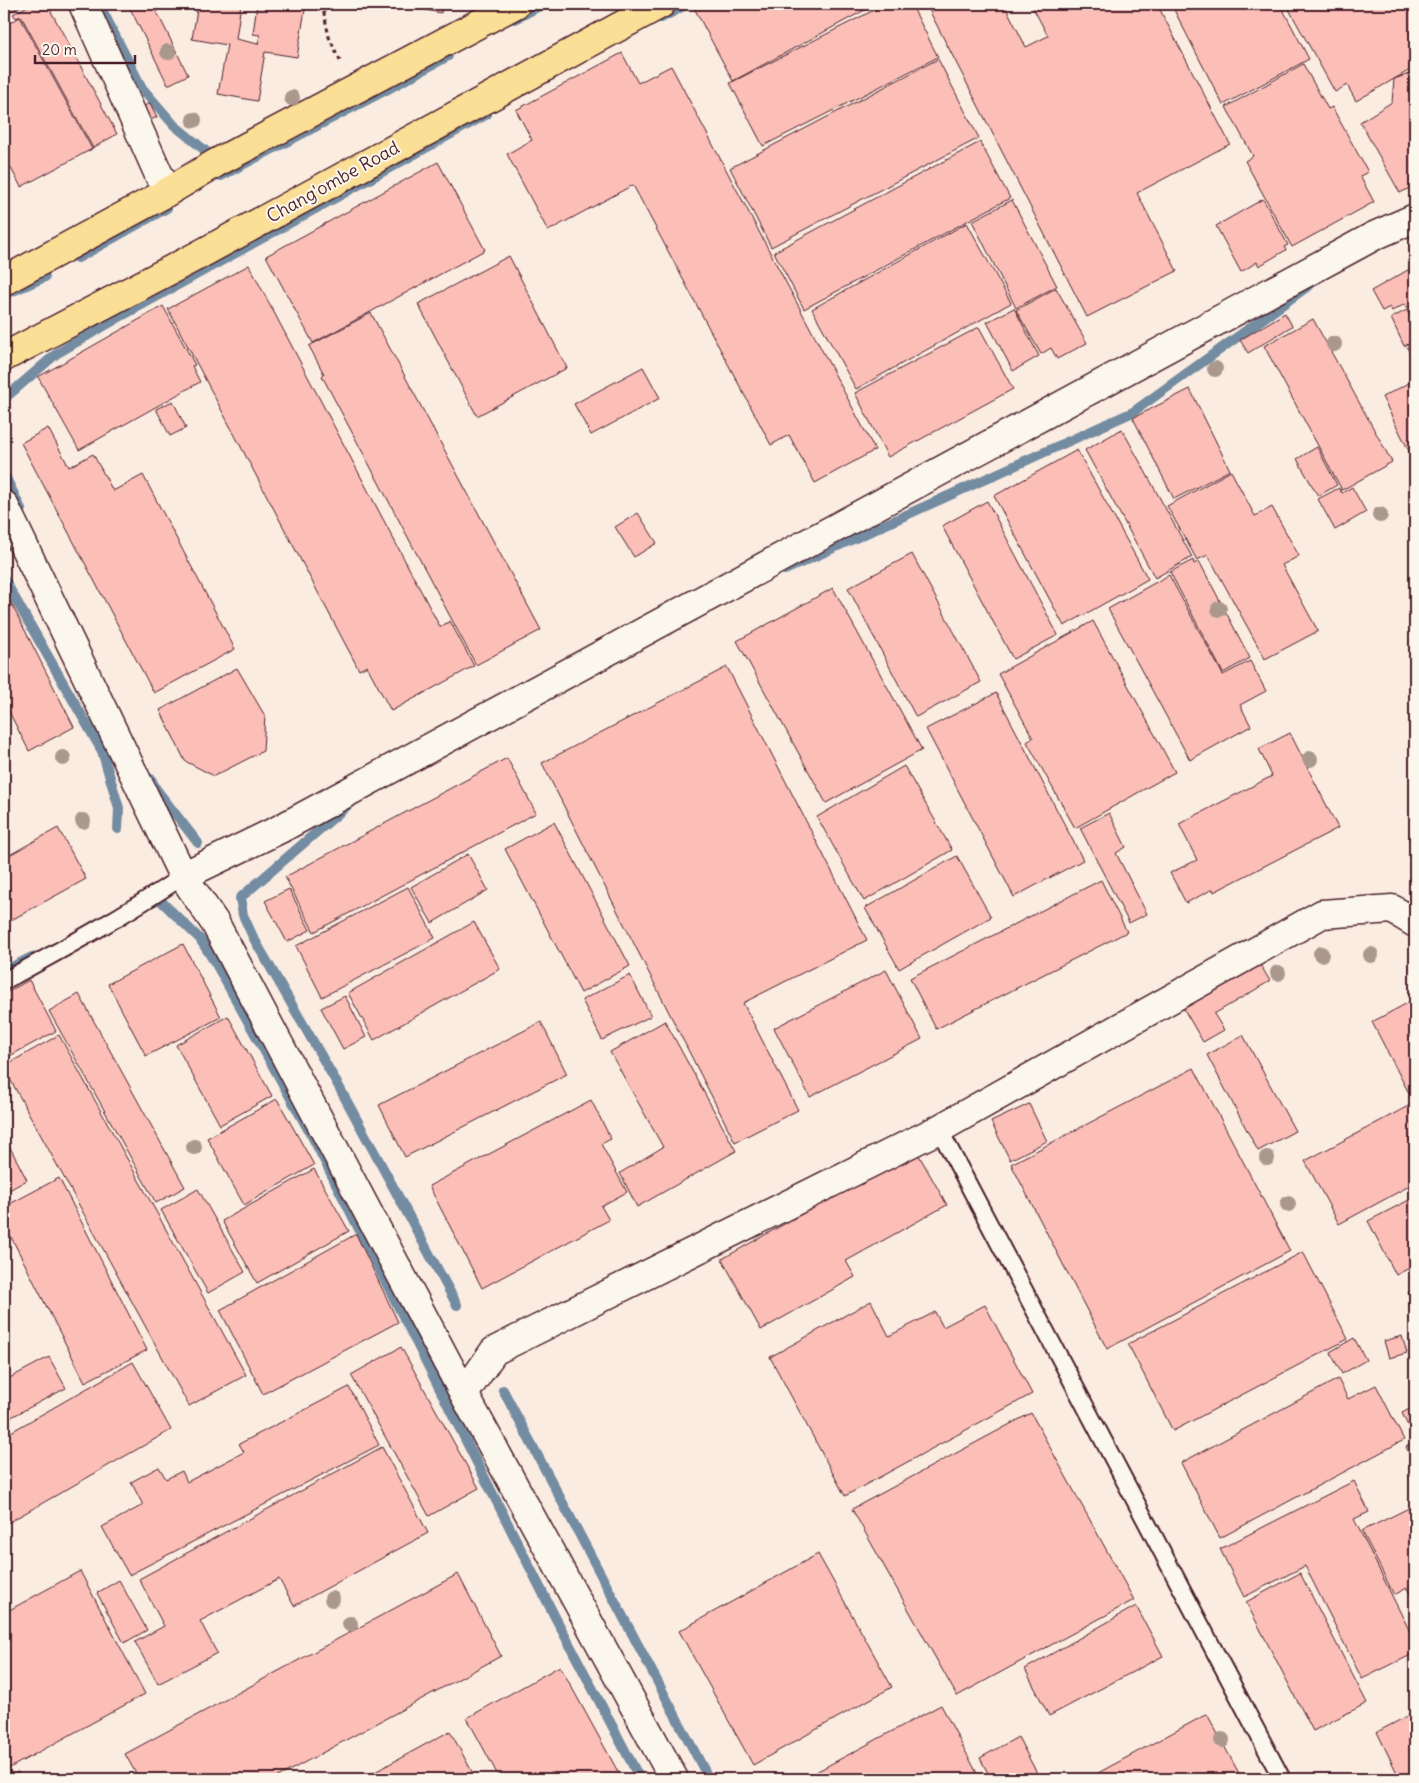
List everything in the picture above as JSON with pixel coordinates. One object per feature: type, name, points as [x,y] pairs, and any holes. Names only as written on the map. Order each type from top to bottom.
[{"type":"main road","points":[[4,280],[216,163],[516,4]]},
{"type":"main road","name":"Chang'ombe Road","points":[[4,357],[197,256],[661,4]]},
{"type":"street","points":[[82,4],[159,174],[169,190]]},
{"type":"street","points":[[183,876],[280,829],[1374,236],[1415,218]]},
{"type":"street","points":[[4,505],[183,876],[214,923],[464,1394],[674,1779]]},
{"type":"street","points":[[464,1394],[494,1351],[939,1129],[1322,914],[1392,909],[1415,923]]},
{"type":"lane","points":[[4,981],[100,929],[183,876]]},
{"type":"lane","points":[[939,1129],[1282,1779]]},
{"type":"path","points":[[322,4],[330,37]]},
{"type":"building","points":[[4,4],[25,4],[4,15]]},
{"type":"building","points":[[31,4],[47,4],[117,134],[93,148],[21,16],[16,18],[13,14]]},
{"type":"building","points":[[128,4],[153,4],[188,75],[168,85]]},
{"type":"building","points":[[198,4],[241,4],[236,39],[258,44],[260,35],[253,34],[257,4],[306,4],[297,57],[265,52],[257,101],[218,94],[227,45],[192,39]]},
{"type":"building","points":[[405,4],[442,4],[441,13],[404,6]]},
{"type":"building","points":[[698,4],[876,4],[733,81],[693,6]]},
{"type":"building","points":[[886,4],[911,4],[938,57],[763,146],[730,83]]},
{"type":"building","points":[[926,4],[1004,4],[1026,47],[1048,36],[1031,4],[1157,4],[1230,144],[1137,193],[1177,271],[1087,317]]},
{"type":"building","points":[[1171,4],[1280,4],[1309,59],[1223,105]]},
{"type":"building","points":[[1286,4],[1415,4],[1415,67],[1356,101],[1347,85],[1335,92]]},
{"type":"building","points":[[20,17],[92,149],[21,187],[4,155],[4,26]]},
{"type":"building","points":[[622,53],[638,83],[671,66],[875,450],[815,483],[789,435],[771,445],[633,185],[548,231],[507,154],[532,140],[516,110]]},
{"type":"building","points":[[938,59],[979,138],[771,247],[730,168]]},
{"type":"building","points":[[1303,64],[1328,109],[1332,107],[1368,172],[1360,176],[1374,202],[1292,247],[1245,161],[1253,156],[1226,107]]},
{"type":"building","points":[[1415,72],[1415,185],[1400,193],[1360,122],[1392,102],[1394,79]]},
{"type":"building","points":[[150,103],[157,117],[146,122],[139,109]]},
{"type":"building","points":[[980,142],[1010,198],[804,309],[774,252]]},
{"type":"building","points":[[438,162],[485,250],[313,343],[266,256]]},
{"type":"building","points":[[1263,199],[1288,245],[1284,247],[1286,250],[1259,266],[1257,262],[1241,272],[1216,226]]},
{"type":"building","points":[[1012,200],[1057,286],[1016,308],[972,221]]},
{"type":"building","points":[[967,223],[1011,303],[856,389],[812,309]]},
{"type":"building","points":[[509,256],[567,368],[477,416],[418,304]]},
{"type":"building","points":[[249,265],[440,627],[450,621],[474,666],[391,711],[367,666],[359,670],[168,309]]},
{"type":"building","points":[[1415,266],[1415,312],[1411,314],[1405,304],[1392,311],[1390,307],[1382,311],[1371,291]]},
{"type":"building","points":[[1056,288],[1087,343],[1057,359],[1051,348],[1041,354],[1016,310]]},
{"type":"building","points":[[163,306],[195,365],[192,366],[200,382],[79,450],[38,377]]},
{"type":"building","points":[[1014,308],[1039,356],[1013,371],[987,322]]},
{"type":"building","points":[[1407,310],[1415,328],[1415,341],[1404,346],[1391,318]]},
{"type":"building","points":[[371,313],[541,630],[476,665],[322,376],[324,374],[309,346]]},
{"type":"building","points":[[1285,313],[1292,326],[1248,353],[1240,340]]},
{"type":"building","points":[[1313,319],[1392,462],[1342,490],[1264,346]]},
{"type":"building","points":[[979,327],[1013,389],[888,457],[855,393]]},
{"type":"building","points":[[1415,343],[1415,366],[1407,347]]},
{"type":"building","points":[[643,367],[660,398],[591,435],[574,404]]},
{"type":"building","points":[[1415,380],[1415,463],[1382,397]]},
{"type":"building","points":[[1190,389],[1230,470],[1174,499],[1133,418]]},
{"type":"building","points":[[173,401],[186,428],[170,436],[156,409]]},
{"type":"building","points":[[48,428],[69,467],[93,454],[113,491],[143,475],[235,649],[154,693],[21,443]]},
{"type":"building","points":[[1122,429],[1192,557],[1155,578],[1085,450]]},
{"type":"building","points":[[1317,447],[1337,485],[1318,496],[1297,459]]},
{"type":"building","points":[[1077,450],[1148,579],[1064,626],[994,496]]},
{"type":"building","points":[[1231,471],[1255,516],[1272,507],[1299,556],[1282,565],[1318,631],[1265,659],[1208,555],[1197,560],[1167,506]]},
{"type":"building","points":[[1352,487],[1366,512],[1335,530],[1318,499],[1339,488],[1342,493]]},
{"type":"building","points":[[987,501],[1058,635],[1013,659],[942,526]]},
{"type":"building","points":[[638,513],[657,543],[634,557],[615,527]]},
{"type":"building","points":[[912,554],[981,682],[916,717],[848,588]]},
{"type":"building","points":[[1193,560],[1194,564],[1199,561],[1250,658],[1223,673],[1170,572]]},
{"type":"building","points":[[1169,575],[1223,675],[1250,661],[1266,691],[1240,705],[1251,726],[1190,760],[1108,609]]},
{"type":"building","points":[[833,588],[922,750],[826,803],[737,641]]},
{"type":"building","points":[[10,601],[74,727],[29,751],[4,702],[4,605]]},
{"type":"building","points":[[1093,621],[1175,772],[1075,828],[1027,742],[1033,738],[998,674]]},
{"type":"building","points":[[727,667],[867,940],[743,1003],[798,1110],[735,1142],[542,763]]},
{"type":"building","points":[[237,668],[265,716],[263,751],[214,776],[185,761],[160,710]]},
{"type":"building","points":[[996,693],[1083,860],[1014,897],[926,729]]},
{"type":"building","points":[[1290,733],[1338,828],[1214,892],[1213,889],[1186,903],[1170,873],[1197,860],[1179,824],[1272,776],[1259,749]]},
{"type":"building","points":[[507,758],[536,813],[314,932],[285,877]]},
{"type":"building","points":[[904,766],[952,850],[864,901],[817,817]]},
{"type":"building","points":[[1109,813],[1126,847],[1116,853],[1147,914],[1129,923],[1080,828]]},
{"type":"building","points":[[554,822],[630,966],[581,993],[505,849]]},
{"type":"building","points":[[58,828],[86,879],[4,924],[4,858]]},
{"type":"building","points":[[468,854],[488,890],[432,923],[411,887]]},
{"type":"building","points":[[957,856],[991,917],[899,969],[865,908]]},
{"type":"building","points":[[1101,880],[1127,932],[936,1029],[910,978]]},
{"type":"building","points":[[408,887],[435,938],[322,997],[296,946]]},
{"type":"building","points":[[289,889],[310,930],[287,942],[265,901]]},
{"type":"building","points":[[474,922],[500,969],[374,1040],[348,993]]},
{"type":"building","points":[[183,944],[221,1017],[146,1056],[108,984]]},
{"type":"building","points":[[1254,954],[1270,981],[1214,1014],[1224,1030],[1203,1042],[1178,999]]},
{"type":"building","points":[[886,970],[922,1039],[810,1097],[774,1028]]},
{"type":"building","points":[[630,975],[651,1016],[602,1040],[582,1000]]},
{"type":"building","points":[[29,980],[56,1031],[4,1059],[4,994]]},
{"type":"building","points":[[79,994],[185,1187],[156,1203],[49,1011]]},
{"type":"building","points":[[345,996],[366,1037],[343,1049],[321,1008]]},
{"type":"building","points":[[1415,999],[1415,1183],[1339,1224],[1305,1161],[1414,1103],[1372,1022]]},
{"type":"building","points":[[228,1016],[272,1096],[220,1125],[176,1045]]},
{"type":"building","points":[[665,1021],[736,1151],[637,1207],[620,1173],[663,1147],[610,1052]]},
{"type":"building","points":[[541,1022],[567,1074],[405,1157],[379,1105]]},
{"type":"building","points":[[59,1035],[246,1375],[189,1406],[4,1068],[4,1066]]},
{"type":"building","points":[[1243,1035],[1295,1131],[1258,1151],[1207,1055]]},
{"type":"building","points":[[1194,1068],[1290,1251],[1107,1349],[1011,1164]]},
{"type":"building","points":[[277,1099],[314,1165],[244,1205],[207,1138]]},
{"type":"building","points":[[591,1100],[611,1139],[601,1144],[627,1192],[601,1206],[609,1220],[482,1288],[429,1186]]},
{"type":"building","points":[[1029,1104],[1047,1141],[1010,1160],[991,1122]]},
{"type":"building","points":[[4,1136],[27,1180],[4,1193]]},
{"type":"building","points":[[916,1150],[947,1205],[846,1261],[855,1277],[761,1330],[722,1259]]},
{"type":"building","points":[[314,1169],[349,1231],[257,1283],[222,1221]]},
{"type":"building","points":[[59,1178],[147,1350],[85,1382],[4,1223],[4,1207]]},
{"type":"building","points":[[198,1189],[245,1272],[208,1293],[161,1210]]},
{"type":"building","points":[[1415,1197],[1415,1265],[1396,1275],[1368,1221]]},
{"type":"building","points":[[356,1234],[398,1322],[263,1394],[220,1310]]},
{"type":"building","points":[[1303,1252],[1348,1339],[1173,1431],[1128,1344]]},
{"type":"building","points":[[1415,1289],[1415,1306],[1408,1292]]},
{"type":"building","points":[[871,1301],[889,1336],[935,1312],[943,1327],[985,1305],[1032,1394],[845,1496],[770,1357]]},
{"type":"building","points":[[1402,1336],[1407,1353],[1389,1358],[1384,1341]]},
{"type":"building","points":[[1354,1338],[1366,1360],[1342,1374],[1330,1352]]},
{"type":"building","points":[[401,1347],[479,1488],[429,1516],[351,1375]]},
{"type":"building","points":[[49,1357],[66,1388],[4,1421],[4,1381]]},
{"type":"building","points":[[133,1362],[171,1430],[4,1525],[4,1436]]},
{"type":"building","points":[[1338,1379],[1348,1399],[1376,1385],[1404,1440],[1220,1538],[1181,1463]]},
{"type":"building","points":[[349,1387],[379,1445],[129,1575],[102,1527],[143,1505],[131,1482],[159,1467],[166,1479],[182,1471],[187,1482],[244,1452],[239,1444]]},
{"type":"building","points":[[1415,1406],[1415,1435],[1413,1437],[1402,1413]]},
{"type":"building","points":[[1031,1413],[1134,1600],[957,1696],[852,1509]]},
{"type":"building","points":[[1415,1442],[1415,1465],[1406,1447]]},
{"type":"building","points":[[382,1447],[428,1533],[294,1606],[279,1579],[200,1621],[217,1653],[158,1684],[135,1642],[164,1626],[139,1579]]},
{"type":"building","points":[[1354,1481],[1369,1512],[1354,1519],[1415,1642],[1415,1653],[1362,1679],[1305,1566],[1244,1597],[1220,1549]]},
{"type":"building","points":[[1415,1505],[1415,1604],[1407,1588],[1394,1595],[1362,1531]]},
{"type":"building","points":[[818,1554],[892,1687],[753,1765],[679,1631]]},
{"type":"building","points":[[80,1571],[145,1694],[4,1771],[4,1613]]},
{"type":"building","points":[[1300,1573],[1367,1703],[1313,1731],[1246,1602]]},
{"type":"building","points":[[458,1574],[501,1656],[274,1779],[139,1779],[125,1754]]},
{"type":"building","points":[[119,1580],[147,1630],[124,1643],[97,1593]]},
{"type":"building","points":[[1136,1606],[1163,1656],[1049,1716],[1025,1669]]},
{"type":"building","points":[[560,1666],[622,1779],[500,1779],[467,1718]]},
{"type":"building","points":[[941,1705],[980,1779],[803,1779]]},
{"type":"building","points":[[1415,1712],[1415,1779],[1400,1779],[1377,1732]]},
{"type":"building","points":[[1207,1714],[1242,1779],[1087,1779]]},
{"type":"building","points":[[450,1731],[476,1779],[362,1779]]},
{"type":"building","points":[[1018,1737],[1040,1779],[991,1779],[980,1758]]},
{"type":"building","points":[[18,1772],[22,1779],[5,1779]]},
{"type":"waterway","points":[[99,4],[142,88],[174,125],[207,152]]},
{"type":"waterway","points":[[515,19],[543,4]]},
{"type":"waterway","points":[[661,18],[687,4]]},
{"type":"waterway","points":[[221,176],[448,56]]},
{"type":"waterway","points":[[4,399],[56,354],[487,114]]},
{"type":"waterway","points":[[78,258],[167,208]]},
{"type":"waterway","points":[[4,295],[45,277]]},
{"type":"waterway","points":[[785,570],[1133,412],[1311,284]]},
{"type":"waterway","points":[[4,474],[21,509]]},
{"type":"waterway","points":[[4,579],[102,751],[119,808],[118,829]]},
{"type":"waterway","points":[[151,779],[156,789],[198,843]]},
{"type":"waterway","points":[[348,805],[240,898],[243,915],[253,937],[338,1085],[457,1305]]},
{"type":"waterway","points":[[149,903],[159,899],[200,939],[216,964],[313,1138],[554,1615],[640,1779]]},
{"type":"waterway","points":[[4,971],[32,957]]},
{"type":"waterway","points":[[503,1390],[709,1779]]}]
